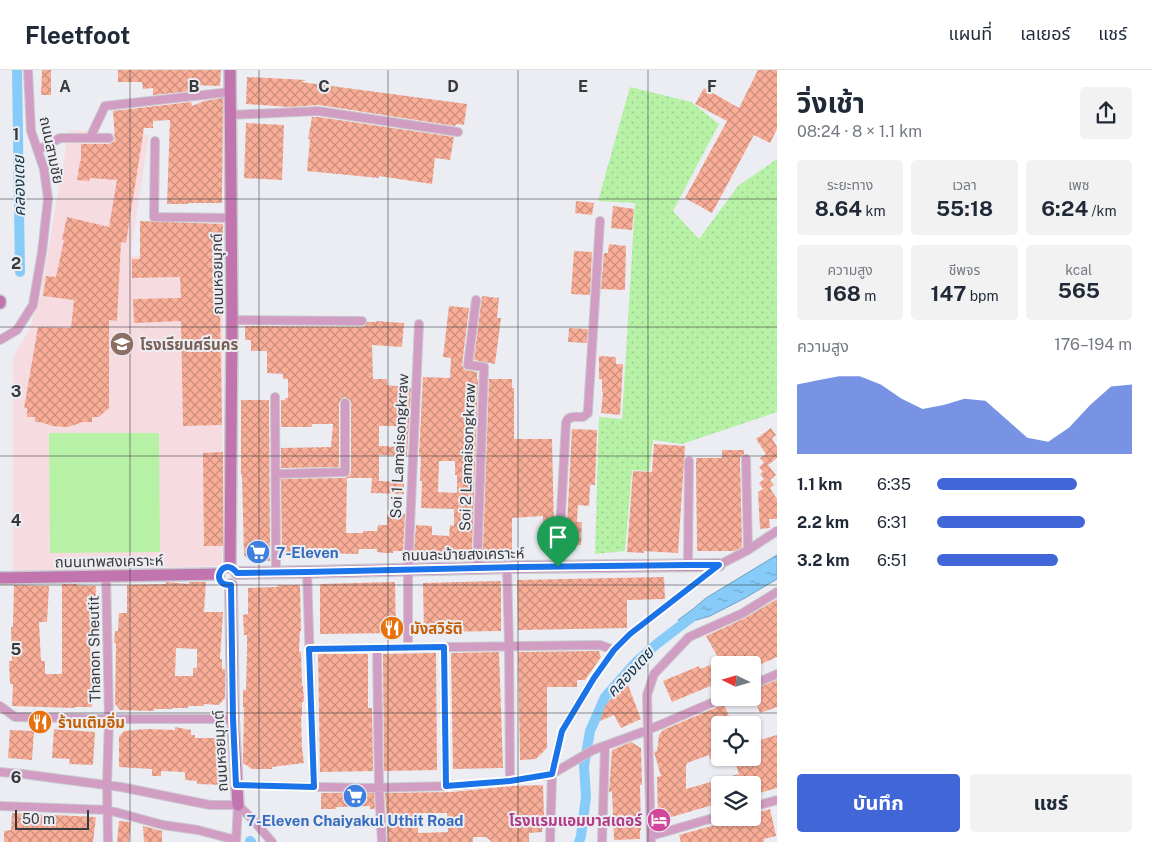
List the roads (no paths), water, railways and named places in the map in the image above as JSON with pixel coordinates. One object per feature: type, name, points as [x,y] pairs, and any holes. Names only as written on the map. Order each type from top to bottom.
[{"type":"street","name":"ถนนสามชัย","points":[[0,340],[17,330],[33,306],[48,199],[44,169],[31,131],[28,70]]},
{"type":"street","name":"ถนนหอยมุกต์","points":[[230,70],[234,570]]},
{"type":"street","points":[[90,138],[105,106],[230,92]]},
{"type":"street","points":[[230,115],[318,111],[458,132]]},
{"type":"street","points":[[38,150],[60,138],[109,138]]},
{"type":"street","points":[[155,141],[154,217],[231,218]]},
{"type":"street","points":[[558,567],[566,423],[568,418],[583,417],[588,412],[600,221]]},
{"type":"street","name":"Soi 2 Lamaisongkraw","points":[[476,300],[468,365],[484,367],[477,568]]},
{"type":"street","points":[[232,320],[362,321]]},
{"type":"street","name":"Soi 1 Lamaisongkraw","points":[[408,648],[408,570],[419,324]]},
{"type":"street","points":[[275,397],[276,572]]},
{"type":"street","points":[[276,474],[345,472],[345,403]]},
{"type":"street","points":[[746,459],[748,550]]},
{"type":"street","points":[[688,565],[689,460]]},
{"type":"street","name":"ถนนละม้ายสงเคราะห์","points":[[552,774],[562,731],[594,678],[614,650],[630,634],[719,565],[748,550],[777,531]]},
{"type":"street","name":"ถนนละม้ายสงเคราะห์","points":[[234,570],[307,572],[719,565]]},
{"type":"street","points":[[0,566],[6,572],[16,577]]},
{"type":"street","points":[[224,568],[234,570],[238,579],[234,584],[228,586],[220,581],[219,574],[224,568]]},
{"type":"street","points":[[507,568],[510,781]]},
{"type":"street","points":[[307,572],[314,787]]},
{"type":"street","name":"ถนนเทพสงเคราะห์","points":[[0,578],[219,574]]},
{"type":"street","name":"Thanon Sheutit","points":[[106,576],[109,719],[108,842]]},
{"type":"street","name":"ถนนหอยมุกต์","points":[[231,585],[233,719],[237,810],[253,820],[272,842]]},
{"type":"street","points":[[711,819],[651,839],[647,695],[654,674],[690,637],[743,613],[777,592]]},
{"type":"street","points":[[309,649],[600,645],[614,650]]},
{"type":"street","points":[[444,647],[446,786]]},
{"type":"street","points":[[378,648],[379,788],[382,842]]},
{"type":"street","points":[[761,681],[777,674]]},
{"type":"street","points":[[236,785],[379,788],[446,786],[510,781],[552,774],[593,750],[648,730],[711,703]]},
{"type":"street","points":[[0,706],[15,717],[233,719]]},
{"type":"street","points":[[602,842],[605,746]]},
{"type":"street","points":[[0,772],[166,795],[237,810],[236,839],[198,830],[163,825],[108,810],[0,806]]},
{"type":"street","points":[[550,842],[552,774]]},
{"type":"street","points":[[761,804],[777,800]]},
{"type":"water","points":[[777,555],[777,579],[745,598],[710,616],[693,621],[684,627],[678,620],[706,598]]},
{"type":"waterway","name":"คลองเตย","points":[[17,70],[20,272]]},
{"type":"waterway","name":"คลองเตย","points":[[579,842],[586,797],[584,766],[590,731],[605,697],[636,662],[692,617]]},
{"type":"place","name":"โรงเรียนศรีนคร","points":[[122,344]]},
{"type":"place","name":"7-Eleven","points":[[258,552]]},
{"type":"place","name":"มังสวิรัติ","points":[[392,628]]},
{"type":"place","name":"ร้านเติมอิ่ม","points":[[40,722]]},
{"type":"place","name":"7-Eleven Chaiyakul Uthit Road","points":[[355,796]]},
{"type":"place","name":"โรงแรมแอมบาสเดอร์","points":[[659,820]]}]
